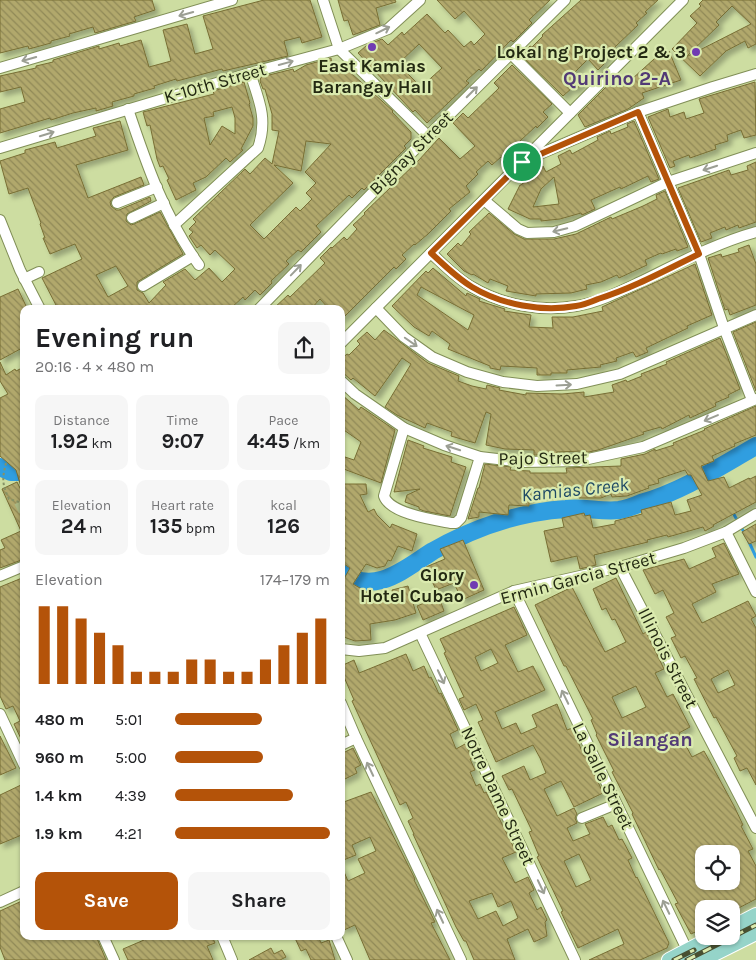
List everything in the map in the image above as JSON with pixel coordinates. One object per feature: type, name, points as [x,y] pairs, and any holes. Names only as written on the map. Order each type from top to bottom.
[{"type":"main road","points":[[740,923],[756,915]]},
{"type":"main road","points":[[702,960],[756,933]]},
{"type":"main road","points":[[669,960],[690,955],[703,945]]},
{"type":"street","points":[[0,68],[232,0]]},
{"type":"street","points":[[323,0],[339,49],[428,136]]},
{"type":"street","name":"K-10th Street","points":[[0,148],[250,72],[339,49],[388,29],[420,0]]},
{"type":"street","name":"Bignay Street","points":[[265,305],[428,136],[565,0]]},
{"type":"street","points":[[345,339],[683,0]]},
{"type":"street","points":[[511,54],[570,113]]},
{"type":"street","points":[[174,225],[258,148],[263,134],[264,121],[262,108],[250,72]]},
{"type":"street","points":[[522,162],[638,112],[756,74]]},
{"type":"street","points":[[128,109],[148,168],[174,225],[199,265]]},
{"type":"street","points":[[638,112],[699,254],[724,328],[754,399]]},
{"type":"street","points":[[484,200],[518,229],[527,232],[547,233],[575,226],[668,182],[756,153]]},
{"type":"street","points":[[117,203],[157,187]]},
{"type":"street","points":[[132,218],[164,203]]},
{"type":"street","points":[[0,221],[2,233],[38,305]]},
{"type":"street","points":[[431,253],[472,288],[522,306],[547,308],[577,306],[617,293],[699,254],[756,232]]},
{"type":"street","points":[[143,286],[192,256]]},
{"type":"street","points":[[24,279],[39,272]]},
{"type":"street","points":[[376,308],[404,336],[432,356],[476,375],[503,382],[537,386],[577,384],[620,374],[756,315]]},
{"type":"street","name":"Pajo Street","points":[[345,384],[404,428],[444,445],[480,457],[524,462],[579,461],[643,447],[754,399]]},
{"type":"street","points":[[404,428],[384,496],[385,501],[389,504],[414,516],[456,523],[461,518],[480,457]]},
{"type":"street","name":"Ermin Garcia Street","points":[[345,649],[384,648],[514,592],[620,567],[684,548],[726,532],[756,514]]},
{"type":"street","points":[[726,532],[756,592]]},
{"type":"street","name":"Illinois Street","points":[[620,567],[756,828]]},
{"type":"street","points":[[0,576],[20,568]]},
{"type":"street","name":"La Salle Street","points":[[514,592],[690,955]]},
{"type":"street","name":"Notre Dame Street","points":[[420,633],[575,960]]},
{"type":"street","points":[[345,712],[461,960]]},
{"type":"street","points":[[0,714],[20,756]]},
{"type":"street","points":[[345,743],[356,738]]},
{"type":"street","points":[[582,818],[616,804]]},
{"type":"street","points":[[0,902],[20,893]]},
{"type":"street","points":[[105,940],[114,960]]},
{"type":"street","points":[[224,940],[232,960]]},
{"type":"street","points":[[338,940],[347,960]]},
{"type":"path","points":[[6,464],[2,476],[3,487],[9,499],[19,502]]},
{"type":"building","points":[[0,0],[152,0],[155,10],[134,17],[136,21],[95,33],[93,27],[69,34],[70,36],[51,41],[51,43],[29,49],[28,46],[0,53]]},
{"type":"building","points":[[264,0],[310,0],[322,37],[302,43],[300,37],[284,41],[288,56],[223,71],[222,69],[177,81],[176,79],[134,94],[134,96],[112,102],[113,106],[96,111],[96,108],[73,113],[51,120],[50,118],[0,133],[0,109],[25,102],[21,87],[0,92],[0,76],[36,68],[36,66],[53,62],[53,60],[99,46],[99,49],[119,43],[120,46],[141,40],[149,67],[171,61],[163,30],[187,24],[195,54],[213,49],[203,16]]},
{"type":"building","points":[[338,0],[395,0],[396,2],[376,8],[380,25],[353,35],[348,20],[344,21]]},
{"type":"building","points":[[437,0],[550,0],[529,20],[532,23],[513,42],[511,40],[481,71],[479,69],[466,81],[469,83],[427,123],[415,110],[413,112],[358,53],[367,45],[382,39],[388,45],[402,32],[404,35],[427,14],[445,33],[448,30],[464,47],[471,41],[474,45],[485,34],[464,11],[455,19]],"holes":[[[419,44],[442,68],[421,87],[398,64]]]},
{"type":"building","points":[[581,0],[658,0],[636,23],[638,25],[614,48],[616,49],[603,61],[605,63],[598,70],[588,59],[575,72],[584,82],[575,90],[572,88],[563,96],[521,55],[530,46],[532,47],[542,35]]},
{"type":"building","points":[[703,0],[756,0],[756,44],[748,48],[745,41],[726,51],[700,76],[672,49],[697,23],[690,16],[701,6],[699,4]],"holes":[[[732,6],[751,24],[686,57],[719,25],[716,22]]]},
{"type":"building","points":[[664,50],[667,53],[669,51],[681,80],[642,93],[644,98],[628,109],[585,127],[578,115],[610,83],[613,86],[630,75],[632,79]]},
{"type":"building","points":[[331,58],[333,72],[341,64],[393,111],[411,132],[411,139],[404,146],[406,148],[364,190],[362,188],[352,198],[349,195],[316,226],[321,232],[301,252],[298,250],[286,261],[289,264],[271,281],[272,283],[260,295],[255,290],[245,300],[243,297],[234,305],[56,305],[42,278],[82,259],[75,244],[50,254],[43,238],[45,238],[41,223],[28,188],[9,194],[0,161],[25,153],[25,150],[55,142],[57,148],[96,136],[93,128],[120,121],[128,150],[76,165],[88,198],[141,177],[144,185],[114,197],[110,202],[111,206],[119,210],[150,197],[151,201],[127,214],[126,221],[131,225],[160,212],[183,254],[137,282],[137,290],[143,293],[149,303],[166,285],[163,282],[185,269],[195,280],[209,268],[222,282],[235,269],[215,250],[210,255],[201,245],[197,248],[189,236],[193,232],[189,229],[196,222],[193,219],[245,169],[250,174],[265,158],[272,164],[279,131],[272,130],[272,114],[265,89],[263,89],[260,81],[261,77],[293,69],[294,72],[306,65]],"holes":[[[306,141],[331,144],[305,172],[316,183],[306,193],[312,199],[300,211],[296,207],[264,239],[250,225],[293,183],[274,165],[301,171]],[[116,266],[128,286],[108,297],[96,275]]]},
{"type":"building","points":[[512,65],[552,104],[543,112],[548,117],[502,158],[492,165],[488,161],[476,172],[478,174],[466,186],[470,192],[449,209],[451,211],[428,234],[402,255],[406,259],[396,269],[394,267],[345,316],[345,305],[325,305],[320,299],[315,305],[277,305],[288,295],[290,297],[325,263],[320,258],[344,237],[347,240],[357,229],[353,225],[439,138],[460,159],[475,146],[453,123],[463,113],[468,118],[499,88],[494,83]]},
{"type":"building","points":[[244,82],[250,103],[253,126],[241,149],[243,150],[230,162],[226,158],[206,177],[193,183],[196,190],[176,200],[163,166],[160,167],[157,159],[150,125],[147,126],[143,112],[214,94],[213,91]],"holes":[[[232,107],[235,118],[235,134],[222,126],[210,145],[204,118],[214,116],[213,112]]]},
{"type":"building","points":[[755,82],[756,135],[744,138],[741,130],[727,135],[728,141],[715,145],[716,149],[690,158],[689,155],[673,161],[675,166],[670,168],[648,117],[668,109],[670,117],[684,112],[686,119],[704,113],[699,99]]},
{"type":"building","points":[[634,121],[659,179],[651,182],[648,176],[621,189],[620,187],[591,200],[595,209],[582,215],[581,213],[560,219],[541,221],[541,219],[530,219],[508,209],[520,185],[543,166],[546,172],[561,164],[558,156],[570,150],[572,154],[598,140],[597,137],[610,131],[611,134],[628,127],[627,124]],"holes":[[[554,177],[559,204],[533,207],[541,189]]]},
{"type":"building","points":[[756,162],[756,222],[739,228],[738,225],[726,230],[725,227],[710,233],[712,238],[701,242],[678,188],[729,170],[731,175],[748,170],[747,166]]},
{"type":"building","points":[[665,191],[688,247],[677,251],[676,249],[661,253],[645,260],[647,265],[619,278],[617,275],[601,282],[586,285],[587,289],[571,293],[536,294],[536,296],[506,291],[508,286],[490,279],[488,283],[464,271],[447,254],[458,243],[461,246],[471,234],[469,232],[489,213],[514,234],[524,239],[554,239],[576,234],[611,217],[612,219],[643,206],[657,199],[656,195]]},
{"type":"building","points":[[749,245],[756,264],[756,305],[730,315],[728,309],[725,310],[708,258],[721,254],[722,257],[739,252],[738,249]]},
{"type":"building","points":[[695,264],[712,315],[646,348],[648,352],[636,357],[633,352],[616,358],[617,361],[600,365],[601,367],[567,370],[567,373],[551,373],[551,375],[537,375],[537,368],[501,366],[500,370],[490,368],[490,366],[448,349],[450,344],[432,331],[429,336],[414,327],[392,306],[426,271],[428,273],[433,268],[466,296],[467,293],[480,299],[479,301],[505,309],[504,311],[531,315],[529,327],[553,328],[552,317],[573,317],[603,311],[602,307]],"holes":[[[421,287],[474,315],[468,330],[417,295]]]},
{"type":"building","points":[[18,289],[26,305],[20,305],[20,349],[0,360],[0,297]]},
{"type":"building","points":[[756,322],[756,391],[733,332]]},
{"type":"building","points":[[384,330],[428,363],[459,376],[458,381],[472,386],[486,389],[487,385],[500,388],[499,390],[526,395],[526,393],[562,394],[584,392],[584,397],[614,392],[612,385],[642,376],[641,374],[667,364],[666,362],[720,338],[740,389],[728,395],[729,397],[715,403],[716,406],[690,418],[689,415],[662,429],[661,427],[643,432],[644,434],[598,450],[584,453],[583,451],[557,452],[557,455],[534,455],[534,450],[505,449],[486,445],[491,414],[486,412],[475,443],[451,436],[452,432],[427,423],[425,428],[397,415],[385,407],[411,364],[402,358],[375,396],[353,378],[351,380],[345,375],[345,356],[349,355],[360,344],[357,341],[367,332],[375,340]]},
{"type":"building","points":[[0,362],[6,375],[15,369],[16,371],[20,369],[20,483],[16,470],[0,456],[0,398],[8,394],[0,381]]},
{"type":"building","points":[[345,398],[359,410],[361,407],[395,430],[381,483],[345,470],[345,457],[354,460],[361,442],[345,431]]},
{"type":"building","points":[[756,406],[756,435],[712,456],[714,461],[701,466],[708,481],[724,477],[729,488],[756,476],[756,502],[705,531],[703,527],[594,555],[596,565],[580,569],[577,556],[551,562],[544,531],[564,527],[562,518],[584,513],[585,516],[590,515],[593,528],[615,524],[615,521],[642,514],[641,510],[671,502],[675,515],[691,511],[687,500],[702,495],[691,475],[688,475],[685,470],[658,479],[659,483],[627,496],[612,497],[611,494],[601,498],[579,498],[575,491],[567,491],[567,488],[551,488],[551,494],[529,494],[529,506],[509,505],[508,515],[479,512],[479,517],[468,519],[485,464],[511,467],[510,470],[530,471],[530,473],[567,473],[566,468],[621,466],[621,459],[674,445],[673,443]]},
{"type":"building","points":[[408,440],[424,446],[423,448],[452,457],[451,462],[466,467],[450,516],[424,511],[405,502],[407,495],[420,489],[394,492]]},
{"type":"building","points":[[17,482],[20,488],[20,529],[2,489]]},
{"type":"building","points":[[345,484],[366,484],[367,494],[360,495],[368,512],[374,509],[377,515],[390,528],[392,524],[417,534],[412,551],[398,546],[391,561],[388,560],[385,566],[377,568],[366,564],[353,584],[367,592],[363,599],[393,594],[392,590],[408,586],[416,613],[395,620],[370,624],[371,640],[355,641],[345,637],[345,577],[350,568],[345,565]]},
{"type":"building","points":[[756,524],[756,541],[749,544],[742,532]]},
{"type":"building","points":[[20,531],[20,560],[0,568],[0,550],[5,548],[1,540]]},
{"type":"building","points":[[463,540],[484,590],[462,600],[454,583],[436,590],[426,567],[445,559],[440,549]]},
{"type":"building","points":[[724,543],[739,574],[712,584],[716,592],[692,604],[702,623],[748,601],[756,616],[751,619],[756,628],[756,785],[747,768],[740,771],[734,758],[737,756],[716,717],[714,718],[694,679],[697,678],[685,656],[681,658],[671,638],[676,636],[666,617],[674,613],[663,590],[655,594],[643,570],[684,559],[689,569],[716,557],[712,548]],"holes":[[[728,670],[735,685],[718,693],[711,679]]]},
{"type":"building","points":[[616,578],[643,634],[646,632],[664,669],[655,673],[667,697],[673,694],[690,727],[679,733],[692,757],[704,751],[734,806],[743,825],[741,826],[753,849],[748,851],[756,866],[756,899],[740,907],[740,900],[695,900],[695,932],[691,934],[675,904],[678,903],[659,870],[612,772],[614,771],[596,735],[591,720],[593,719],[566,666],[564,666],[535,605],[572,587],[605,652],[626,642],[615,619],[612,620],[606,608],[602,610],[593,589]],"holes":[[[636,686],[646,707],[622,718],[612,697]]]},
{"type":"building","points":[[20,579],[20,721],[13,706],[6,709],[0,696],[0,587]]},
{"type":"building","points":[[439,597],[444,611],[423,620],[417,606]]},
{"type":"building","points":[[514,607],[527,635],[505,645],[518,672],[533,666],[545,690],[495,712],[502,729],[516,723],[521,734],[537,727],[532,715],[557,704],[567,730],[572,728],[603,793],[574,807],[561,781],[544,789],[557,816],[574,808],[577,814],[575,818],[577,823],[567,828],[573,841],[590,834],[585,824],[603,817],[608,827],[612,825],[619,840],[622,839],[632,858],[628,860],[669,943],[667,948],[640,960],[589,960],[624,944],[618,929],[578,948],[561,912],[563,911],[537,857],[539,856],[529,832],[532,831],[512,789],[509,790],[502,776],[524,766],[530,780],[546,773],[540,758],[533,745],[496,762],[478,722],[483,720],[476,704],[464,710],[459,699],[464,697],[444,653],[446,652],[440,639]],"holes":[[[491,649],[498,663],[481,671],[475,657]],[[579,854],[591,880],[576,887],[564,861]]]},
{"type":"building","points":[[406,654],[413,671],[424,666],[439,694],[441,693],[458,730],[450,734],[456,749],[465,744],[472,758],[470,759],[475,770],[470,772],[476,786],[480,784],[484,793],[486,792],[516,852],[502,858],[515,883],[528,877],[534,890],[529,893],[537,910],[541,907],[547,920],[545,922],[547,936],[534,942],[528,929],[507,939],[515,960],[474,960],[466,941],[464,941],[456,927],[413,834],[408,821],[413,818],[406,802],[400,805],[352,701],[354,700],[345,679],[345,664],[354,660],[359,673]],"holes":[[[492,893],[498,907],[511,901],[518,918],[503,926],[496,911],[478,919],[469,901]]]},
{"type":"building","points":[[20,721],[20,737],[14,724]]},
{"type":"building","points":[[0,736],[16,768],[0,775]]},
{"type":"building","points":[[353,748],[361,765],[355,768],[357,773],[345,779],[345,752]]},
{"type":"building","points":[[20,785],[20,836],[0,844],[0,795]]},
{"type":"building","points":[[371,792],[415,879],[435,922],[431,923],[450,960],[370,960],[355,925],[345,930],[345,874],[348,881],[365,873],[358,859],[376,851],[370,837],[352,845],[356,855],[345,859],[345,802]]},
{"type":"building","points":[[20,902],[20,940],[98,940],[106,960],[5,960],[0,947],[0,911]]},
{"type":"building","points":[[144,940],[214,940],[215,943],[207,946],[213,960],[128,960],[123,949]]},
{"type":"building","points":[[296,940],[320,940],[321,943],[329,940],[335,960],[311,960],[306,949],[301,951]]},
{"type":"building","points":[[271,948],[274,954],[282,950],[286,957],[280,960],[249,960]]},
{"type":"waterway","name":"Kamias Creek","points":[[345,575],[366,582],[378,581],[400,572],[433,551],[464,535],[497,522],[549,511],[573,509],[619,510],[627,508],[686,485],[756,446]]},
{"type":"waterway","name":"Kamias Creek","points":[[0,467],[11,472],[20,472]]},
{"type":"waterway","points":[[709,473],[715,482]]},
{"type":"waterway","points":[[732,511],[745,534]]},
{"type":"waterway","points":[[749,542],[756,557]]},
{"type":"railway","points":[[687,960],[756,925]]},
{"type":"railway","points":[[674,960],[694,950]]},
{"type":"place","name":"East Kamias Barangay Hall","points":[[372,47]]},
{"type":"place","name":"Lokal ng Project 2 & 3","points":[[696,52]]},
{"type":"place","name":"Glory Hotel Cubao","points":[[474,585]]},
{"type":"district","name":"Quirino 2-A","points":[[617,78]]},
{"type":"district","name":"Silangan","points":[[650,739]]},
{"type":"route","points":[[638,112],[699,254],[617,293],[577,306],[547,308],[522,306],[496,299],[472,288],[431,253],[522,162],[638,112]]}]
